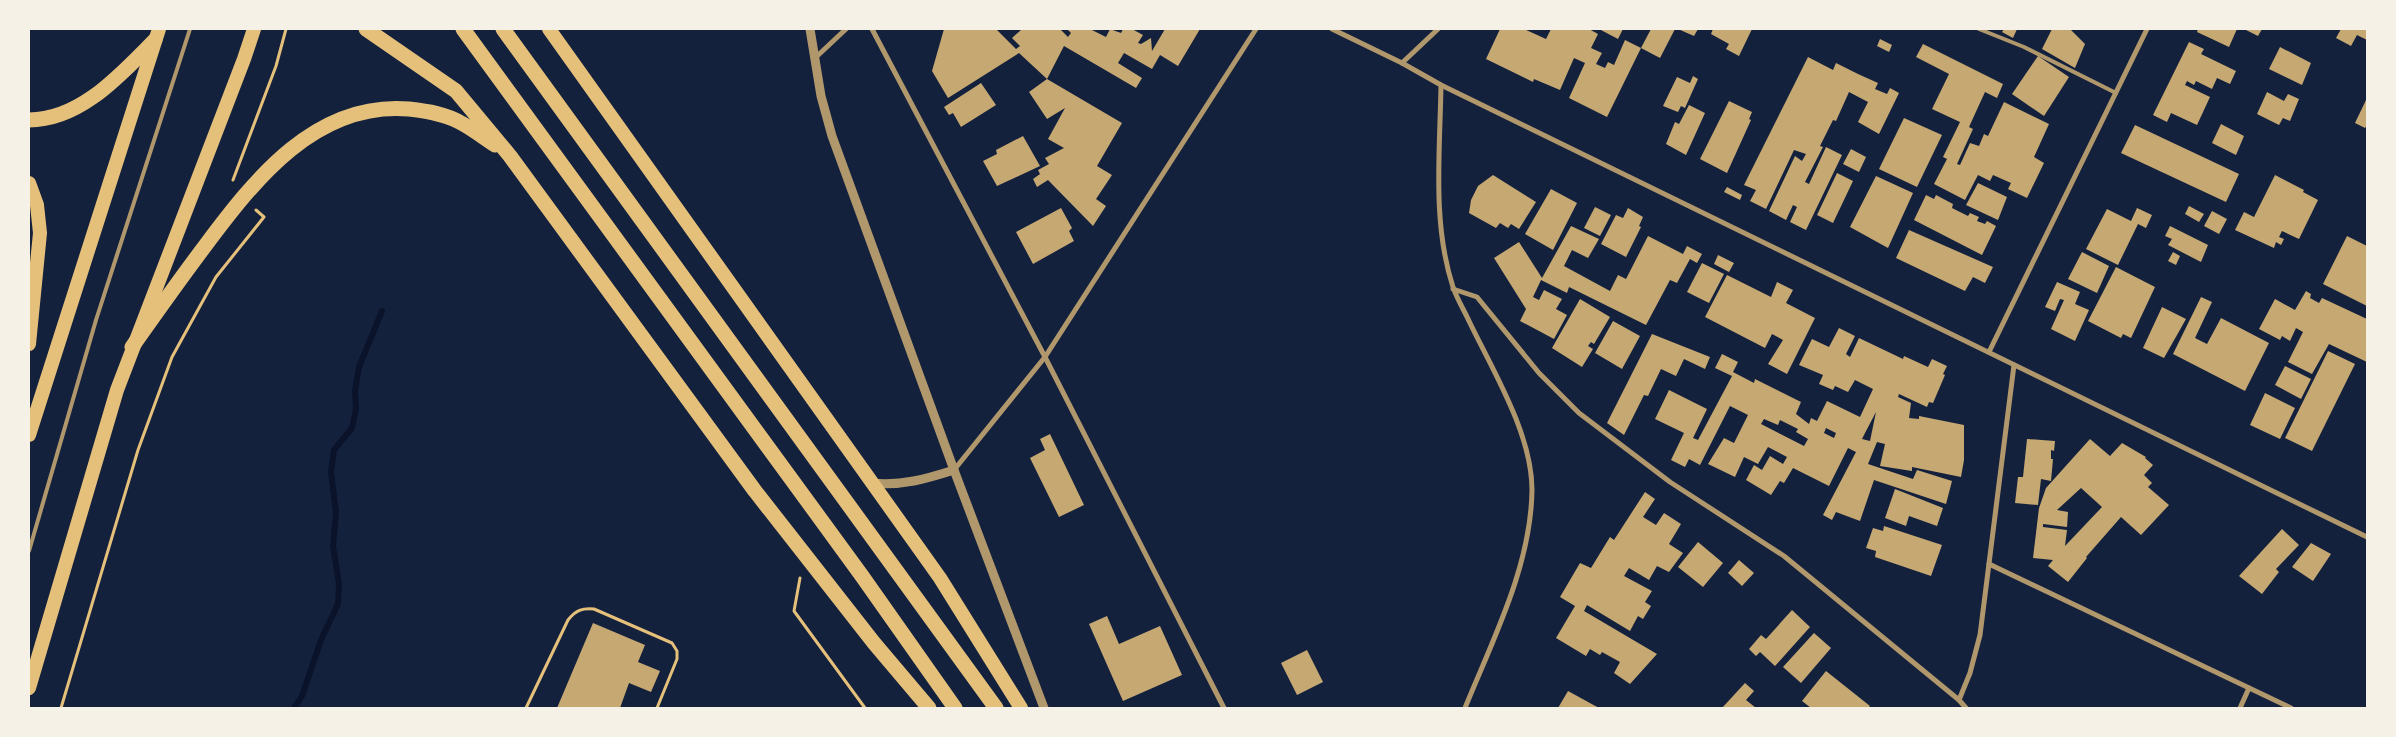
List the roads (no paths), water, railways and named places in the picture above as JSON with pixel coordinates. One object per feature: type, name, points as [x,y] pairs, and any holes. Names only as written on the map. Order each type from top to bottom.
[{"type":"highway","points":[[29,688],[117,390],[254,29]]},
{"type":"highway","points":[[366,29],[456,91],[510,156],[755,491],[874,643],[929,708]]},
{"type":"highway","points":[[463,29],[862,576],[955,708]]},
{"type":"highway","points":[[503,29],[996,708]]},
{"type":"highway","points":[[549,29],[940,578],[1022,708]]},
{"type":"highway","points":[[29,120],[38,120],[62,113],[89,100],[112,83],[157,35]]},
{"type":"highway","points":[[29,435],[157,35]]},
{"type":"highway","points":[[132,347],[240,198],[276,160],[315,132],[346,116],[387,107],[429,111],[463,123],[510,156]]},
{"type":"highway","points":[[29,183],[37,205],[40,233],[29,344]]},
{"type":"street","points":[[810,29],[821,96],[832,136],[954,470],[1044,708]]},
{"type":"street","points":[[814,59],[846,29]]},
{"type":"street","points":[[872,29],[1045,357],[1224,708]]},
{"type":"street","points":[[872,483],[890,485],[910,483],[954,470],[1045,357],[1256,29]]},
{"type":"street","points":[[1332,29],[1402,63],[1441,85],[2367,537]]},
{"type":"street","points":[[1402,63],[1438,29]]},
{"type":"street","points":[[1989,352],[2147,29]]},
{"type":"street","points":[[1441,85],[1441,237],[1453,289],[1516,422],[1528,457],[1532,487],[1531,522],[1514,586],[1465,708]]},
{"type":"street","points":[[1453,289],[1477,296],[1539,373],[1579,413],[1670,482],[1784,556],[1959,700],[1966,708]]},
{"type":"street","points":[[1959,700],[1976,654],[2014,365]]},
{"type":"street","points":[[1989,564],[2291,708]]},
{"type":"street","points":[[2240,708],[2249,688]]},
{"type":"lane","points":[[29,551],[125,224],[190,29]]},
{"type":"lane","points":[[1979,29],[2024,47],[2116,93]]},
{"type":"waterway","points":[[294,708],[302,696],[321,640],[338,604],[339,584],[333,546],[336,513],[331,472],[334,450],[352,428],[356,409],[355,391],[359,367],[382,311]]}]
